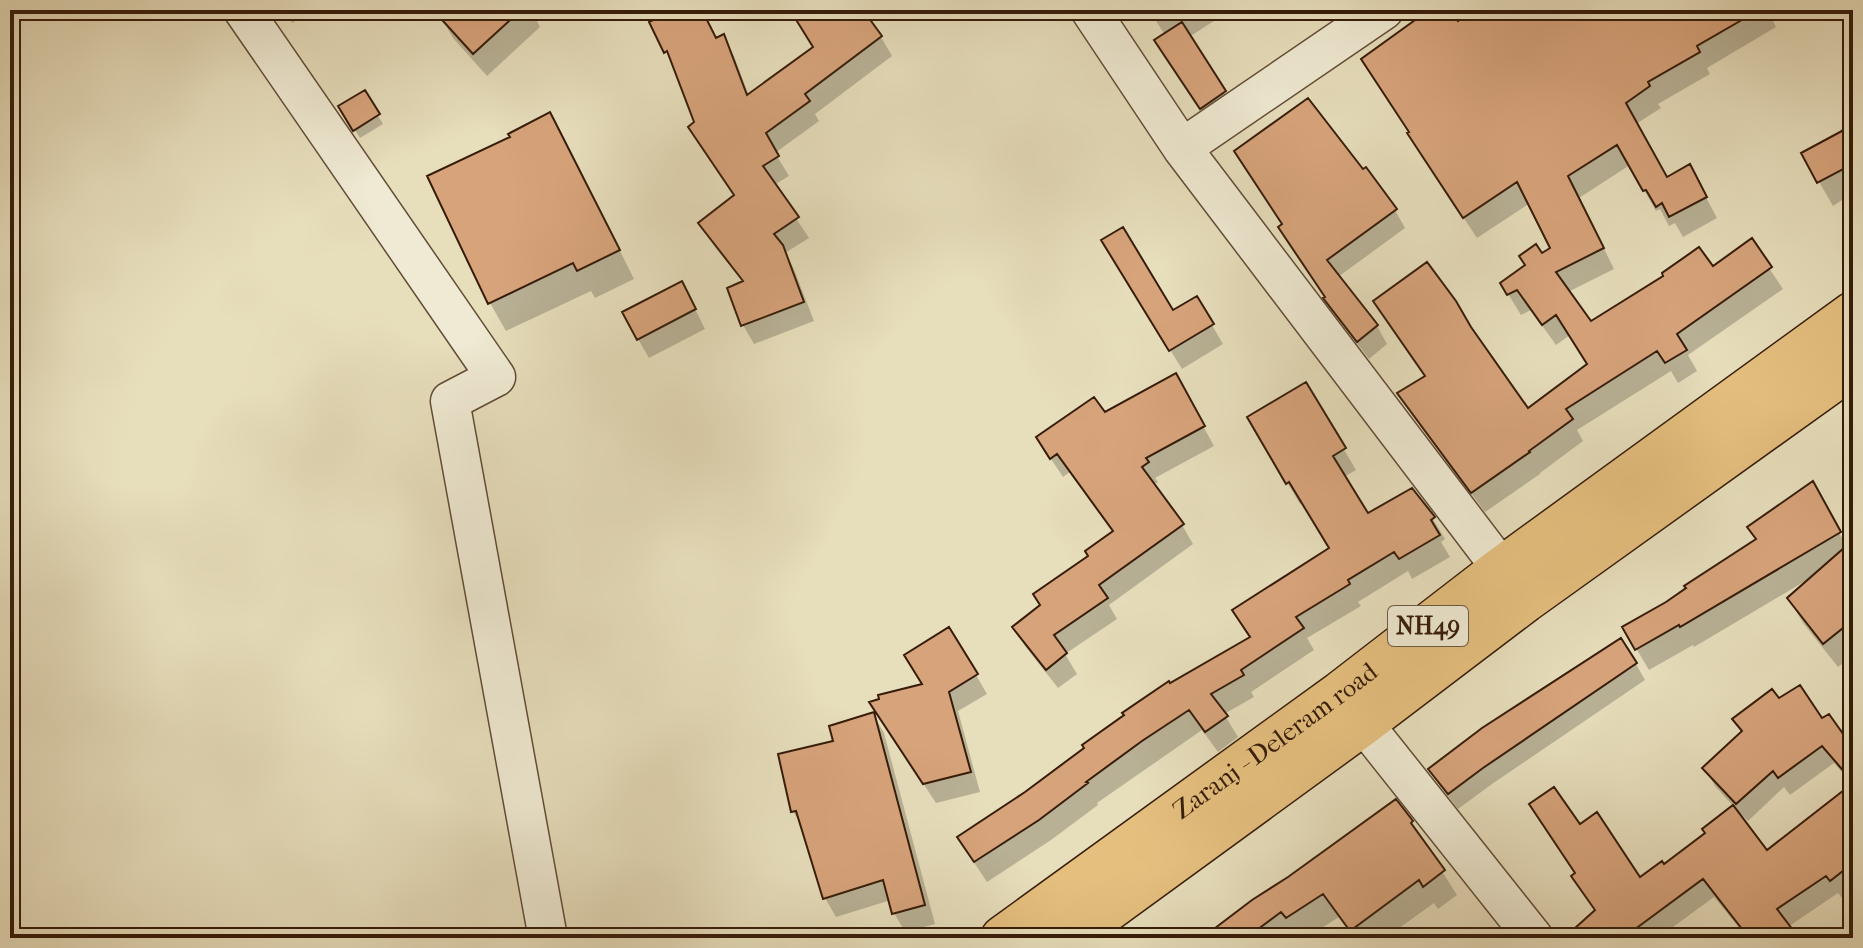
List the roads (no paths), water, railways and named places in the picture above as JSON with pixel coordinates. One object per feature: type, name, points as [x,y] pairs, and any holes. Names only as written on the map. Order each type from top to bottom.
[{"type":"highway","name":"Zaranj - Deleram road","points":[[1068,938],[1352,709],[1853,314]]},
{"type":"highway","name":"Zaranj - Deleram road","points":[[1513,585],[1853,365]]},
{"type":"highway","name":"Zaranj - Deleram road","points":[[1003,938],[1352,709]]},
{"type":"street","points":[[243,10],[496,377],[450,401],[548,938]]},
{"type":"street","points":[[1090,10],[1182,148],[1513,585]]},
{"type":"street","points":[[1182,148],[1384,10]]},
{"type":"street","points":[[1352,709],[1534,938]]}]
